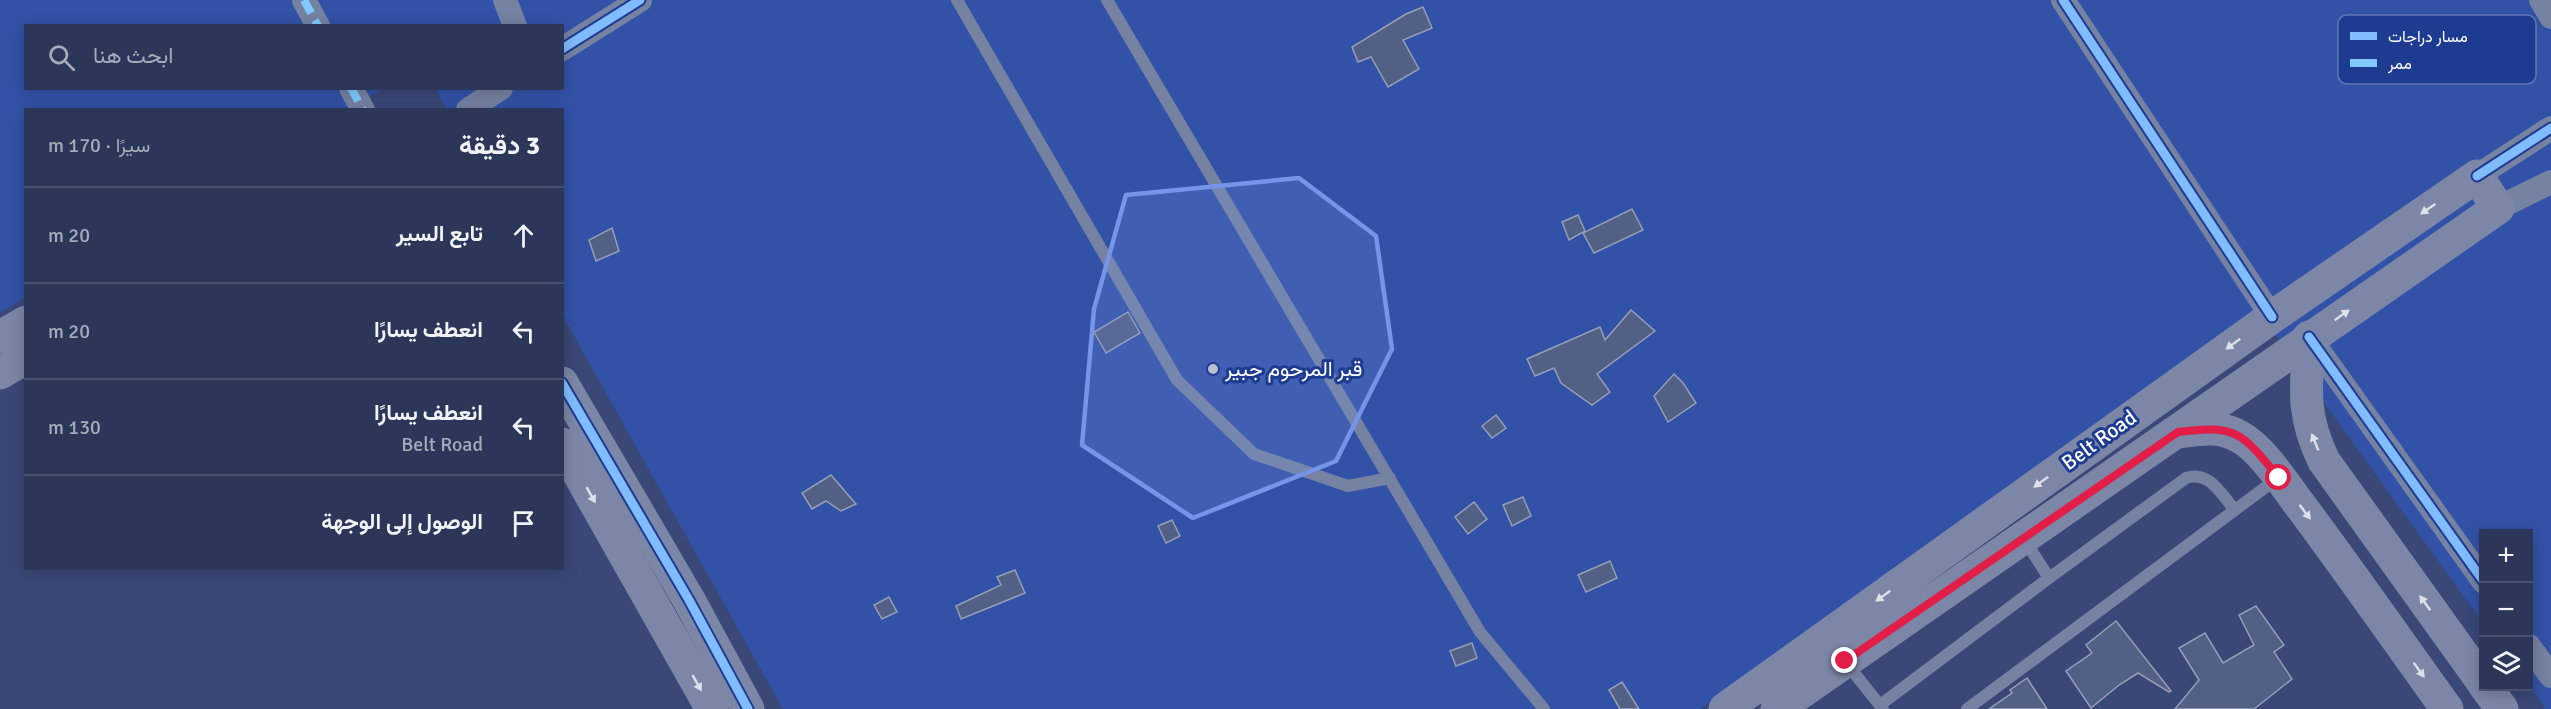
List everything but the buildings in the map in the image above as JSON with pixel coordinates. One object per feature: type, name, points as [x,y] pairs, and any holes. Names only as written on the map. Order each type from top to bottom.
[{"type":"main road","name":"Belt Road","points":[[1725,709],[2271,316],[2476,176]]},
{"type":"main road","points":[[2476,176],[2498,208]]},
{"type":"main road","name":"Belt Road","points":[[1791,705],[1845,661],[2498,208]]},
{"type":"main road","points":[[0,337],[24,323]]},
{"type":"main road","points":[[2309,338],[2306,402],[2308,424],[2324,461],[2479,678]]},
{"type":"main road","points":[[0,373],[24,359]]},
{"type":"main road","points":[[564,386],[689,600],[748,709]]},
{"type":"main road","points":[[2178,432],[2224,429],[2242,438],[2279,478],[2447,709]]},
{"type":"main road","points":[[564,448],[712,709]]},
{"type":"main road","points":[[659,616],[674,616],[686,607],[689,600]]},
{"type":"main road","points":[[681,654],[684,648],[696,639],[711,639]]},
{"type":"main road","points":[[2488,691],[2502,709]]},
{"type":"street","points":[[304,0],[317,24]]},
{"type":"street","points":[[505,0],[514,24]]},
{"type":"street","points":[[564,48],[640,0]]},
{"type":"street","points":[[2063,0],[2271,316]]},
{"type":"street","points":[[2541,0],[2551,17]]},
{"type":"street","points":[[352,90],[362,108]]},
{"type":"street","points":[[471,108],[498,90]]},
{"type":"street","points":[[2476,176],[2551,128]]},
{"type":"street","points":[[2498,208],[2551,182]]},
{"type":"street","points":[[2309,338],[2479,575]]},
{"type":"street","points":[[2533,651],[2551,676]]},
{"type":"lane","points":[[957,0],[1177,380],[1254,454],[1348,486],[1390,478]]},
{"type":"lane","points":[[1107,0],[1480,632],[1544,709]]},
{"type":"lane","points":[[1845,661],[1882,707],[2049,578],[2186,478],[2197,475],[2206,478],[2235,510]]},
{"type":"lane","points":[[1967,709],[2279,478]]},
{"type":"lane","points":[[2024,539],[2049,578]]},
{"type":"highlighted area","points":[[1299,178],[1376,236],[1392,349],[1336,461],[1193,518],[1082,445],[1094,309],[1126,195]]},
{"type":"shaded area","points":[[0,0],[2551,0],[2551,709],[2546,709],[2533,691],[2533,529],[2479,529],[2479,617],[2263,318],[1700,709],[783,709],[564,318],[564,108],[446,108],[436,90],[564,90],[564,24],[24,24],[24,90],[381,90],[349,108],[24,108],[24,299],[0,313]]},
{"type":"marked path","points":[[304,0],[317,24]]},
{"type":"marked path","points":[[352,90],[362,108]]},
{"type":"cycle path","points":[[564,48],[640,0]]},
{"type":"cycle path","points":[[2063,0],[2272,317]]},
{"type":"cycle path","points":[[2477,176],[2551,128]]},
{"type":"cycle path","points":[[2309,337],[2479,575]]},
{"type":"cycle path","points":[[564,386],[689,600],[748,709]]},
{"type":"place","name":"قبر المرحوم جبير","points":[[1213,369]]},
{"type":"route","points":[[1845,661],[2178,432],[2224,429],[2242,438],[2279,478]]}]
